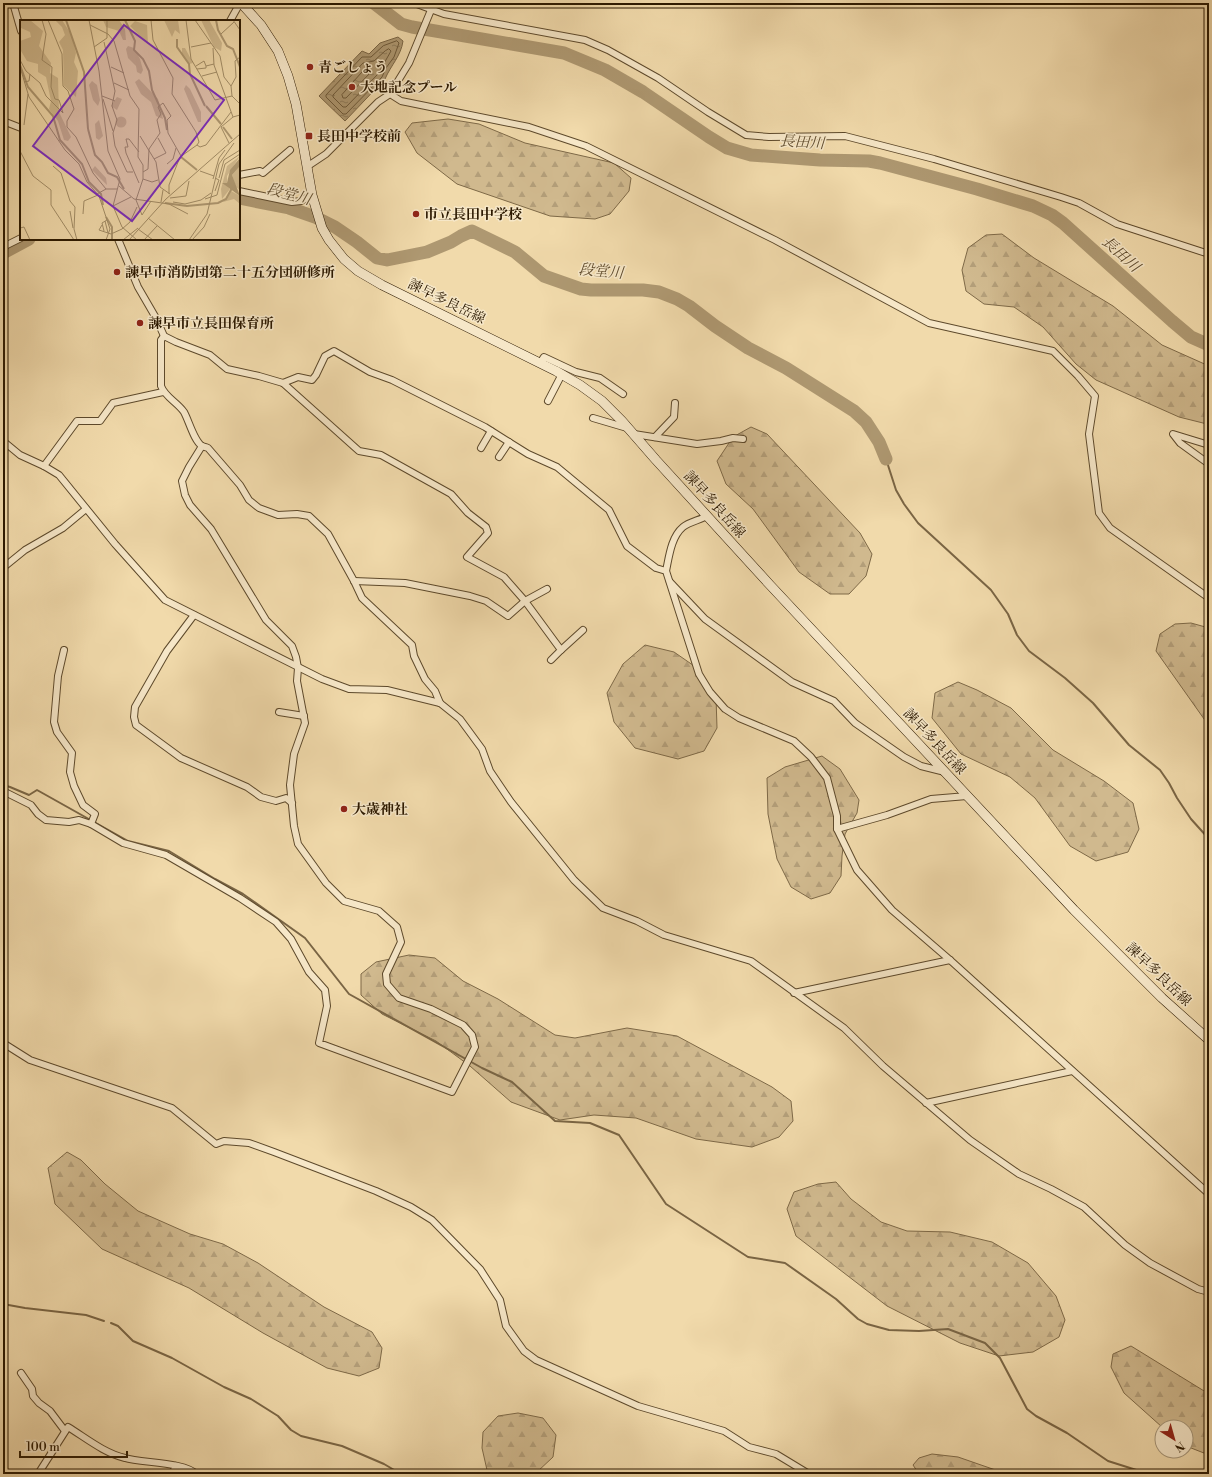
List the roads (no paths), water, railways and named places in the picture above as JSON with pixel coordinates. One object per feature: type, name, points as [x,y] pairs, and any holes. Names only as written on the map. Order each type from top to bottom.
[{"type":"main road","name":"諫早多良岳線","points":[[241,3],[262,25],[278,51],[286,70],[296,104],[313,200],[322,228],[329,240],[344,259],[358,271],[382,285],[562,374],[580,385],[602,402],[631,431],[707,516],[967,796],[1132,969],[1209,1040]]},
{"type":"street","points":[[13,3],[20,28]]},
{"type":"street","points":[[231,20],[241,3]]},
{"type":"street","points":[[414,3],[424,5],[430,13],[444,14],[585,40],[608,50],[658,78],[708,112],[746,134],[768,137],[845,136],[873,143],[934,159],[1079,203],[1117,224],[1209,254]]},
{"type":"street","points":[[308,166],[326,154],[378,102],[390,94],[409,63],[430,13]]},
{"type":"street","points":[[390,94],[401,101],[530,127],[586,146],[775,240],[929,323],[1053,351],[1078,376],[1094,396],[1088,434],[1099,513],[1110,528],[1209,598]]},
{"type":"street","points":[[3,121],[20,128]]},
{"type":"street","points":[[240,175],[260,172],[263,173],[290,150]]},
{"type":"street","points":[[240,191],[292,202],[313,200]]},
{"type":"street","points":[[3,247],[20,238]]},
{"type":"street","points":[[118,240],[138,287],[156,318],[164,336],[176,342],[210,354],[227,369],[283,383],[359,451],[382,455],[451,494],[468,513],[486,527],[488,532],[467,557],[504,577],[525,601],[561,650]]},
{"type":"street","points":[[164,336],[162,340],[161,378],[163,392],[181,408],[202,446],[208,448],[240,485],[249,500],[259,508],[278,515],[297,514],[309,516],[328,534],[362,598],[412,645],[414,656],[425,679],[434,691],[440,703],[460,719],[482,749],[490,771],[512,802],[574,880],[603,908],[636,921],[664,935],[751,961],[844,1028],[883,1066],[970,1140],[1019,1174],[1084,1207],[1125,1245],[1150,1263],[1198,1289],[1209,1292]]},
{"type":"street","points":[[283,383],[298,377],[312,380],[325,356],[334,351],[370,372],[392,380],[447,407],[491,431],[528,454],[557,467],[609,510],[626,546],[656,568],[666,571]]},
{"type":"street","points":[[540,363],[544,357],[576,372],[600,378],[623,394]]},
{"type":"street","points":[[548,401],[562,374]]},
{"type":"street","points":[[44,466],[77,421],[100,421],[113,403],[163,392]]},
{"type":"street","points":[[655,437],[674,417],[675,403]]},
{"type":"street","points":[[594,418],[631,431],[655,437],[697,444],[733,438],[743,439]]},
{"type":"street","points":[[481,448],[491,431]]},
{"type":"street","points":[[1209,445],[1173,434],[1180,443],[1209,464]]},
{"type":"street","points":[[3,441],[20,455],[59,475],[86,509],[165,600],[322,679],[349,688],[387,690],[440,703]]},
{"type":"street","points":[[499,457],[509,442]]},
{"type":"street","points":[[3,791],[31,805],[38,814],[46,820],[69,822],[79,820],[91,823],[123,843],[166,855],[240,898],[276,922],[291,939],[309,972],[325,990],[327,1006],[319,1043],[452,1092],[475,1047],[472,1036],[463,1025],[430,1009],[398,998],[387,984],[386,974],[401,942],[397,927],[379,911],[344,901],[326,884],[298,844],[294,826],[290,785],[294,754],[306,723],[297,681],[298,668],[292,646],[266,620],[211,529],[190,505],[185,495],[182,481],[202,446]]},
{"type":"street","points":[[4,567],[24,550],[63,528],[86,509]]},
{"type":"street","points":[[707,516],[683,527],[675,538],[666,571],[699,674],[710,692],[725,709],[739,718],[794,741],[811,757],[827,778],[837,816],[837,829],[857,870],[892,910],[950,960],[1209,1194]]},
{"type":"street","points":[[354,581],[405,583],[463,595],[486,601],[508,616],[525,601],[547,589]]},
{"type":"street","points":[[669,581],[706,620],[792,682],[834,701],[855,723],[910,760],[921,766],[945,772]]},
{"type":"street","points":[[194,615],[167,651],[135,708],[134,717],[136,725],[181,758],[247,787],[261,797],[276,801],[286,798],[292,803]]},
{"type":"street","points":[[551,660],[583,630]]},
{"type":"street","points":[[64,650],[58,676],[54,722],[57,732],[72,753],[70,772],[74,786],[83,805],[95,814],[91,823]]},
{"type":"street","points":[[279,712],[304,716]]},
{"type":"street","points":[[837,829],[887,815],[931,800],[967,796]]},
{"type":"street","points":[[794,993],[950,960]]},
{"type":"street","points":[[3,1043],[30,1060],[172,1108],[216,1144],[224,1142],[249,1144],[376,1191],[411,1207],[432,1220],[480,1269],[500,1300],[506,1326],[524,1351],[536,1360],[638,1406],[724,1432],[749,1447],[776,1454],[809,1474]]},
{"type":"street","points":[[926,1103],[1072,1071]]},
{"type":"street","points":[[20,1373],[32,1389],[33,1396],[39,1403],[50,1411],[66,1431]]},
{"type":"street","points":[[38,1474],[68,1427],[112,1454],[126,1459],[193,1470],[196,1474]]},
{"type":"street","points":[[172,1474],[176,1466]]},
{"type":"water","name":"大地記念プール","points":[[398,37],[403,41],[402,46],[385,79],[345,121],[319,96],[362,51],[369,54],[380,43]]},
{"type":"waterway","name":"長田川","points":[[374,3],[401,24],[412,27],[564,53],[605,70],[643,92],[727,148],[751,155],[820,160],[869,161],[880,163],[977,189],[1033,206],[1052,215],[1063,223],[1191,337],[1209,345]]},
{"type":"waterway","name":"段堂川","points":[[240,198],[289,208],[315,217],[335,227],[377,258],[387,260],[427,252],[472,231],[515,252],[544,276],[581,289],[643,290],[659,292],[677,299],[748,348],[786,368],[854,411],[866,422],[879,442],[886,459]]},
{"type":"waterway","name":"段堂川","points":[[3,253],[27,240]]},
{"type":"waterway","points":[[886,459],[896,490],[918,523],[991,590],[1008,614],[1017,635],[1029,651],[1065,678],[1093,703],[1129,745],[1160,770],[1191,819],[1209,839]]},
{"type":"waterway","points":[[3,785],[29,795],[37,790],[128,841],[169,851],[243,894],[305,938],[349,994],[482,1068],[512,1082],[555,1121],[590,1123],[619,1135],[666,1204],[748,1257],[785,1263],[836,1299],[858,1319],[867,1324],[889,1330],[919,1331],[948,1329],[985,1343],[1000,1358],[1027,1409],[1036,1416],[1067,1433],[1108,1461],[1149,1474]]},
{"type":"waterway","points":[[3,1304],[86,1315],[104,1321]]},
{"type":"waterway","points":[[111,1323],[118,1326],[133,1341],[172,1358],[224,1387],[251,1399],[278,1416],[291,1430],[301,1436],[342,1446],[384,1464],[401,1474]]},
{"type":"place","name":"青ごしょう","points":[[310,67]]},
{"type":"place","name":"大地記念プール","points":[[352,87]]},
{"type":"place","name":"長田中学校前","points":[[309,136]]},
{"type":"place","name":"市立長田中学校","points":[[416,214]]},
{"type":"place","name":"諫早市消防団第二十五分団研修所","points":[[117,272]]},
{"type":"place","name":"諫早市立長田保育所","points":[[140,323]]},
{"type":"place","name":"大歳神社","points":[[344,809]]}]
